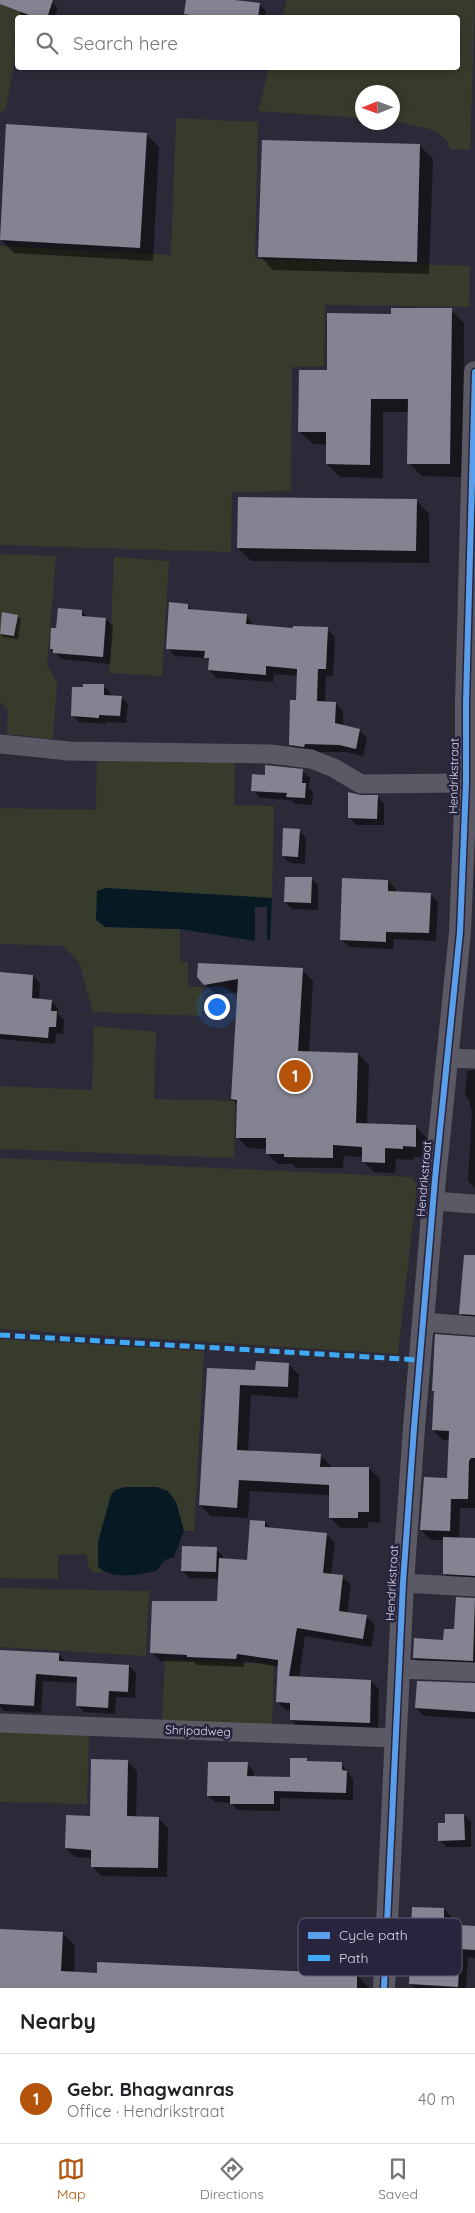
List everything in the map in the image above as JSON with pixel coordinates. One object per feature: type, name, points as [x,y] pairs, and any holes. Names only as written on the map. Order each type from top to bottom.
[{"type":"street","name":"Hendrikstraat","points":[[387,1918],[402,1583],[423,1322],[460,932],[466,783],[466,702],[475,372]]},
{"type":"street","points":[[0,744],[69,751],[270,754],[311,759],[334,768],[361,784],[466,783]]},
{"type":"street","points":[[447,1058],[475,1059]]},
{"type":"street","points":[[434,1201],[475,1204]]},
{"type":"street","points":[[423,1322],[475,1326]]},
{"type":"street","points":[[402,1583],[475,1587]]},
{"type":"street","points":[[398,1669],[475,1672]]},
{"type":"street","name":"Shripadweg","points":[[0,1723],[396,1738]]},
{"type":"green space","points":[[0,0],[26,0],[23,15],[15,15],[15,57],[6,108],[0,113]]},
{"type":"green space","points":[[287,0],[475,0],[470,150],[450,149],[446,139],[430,129],[400,123],[400,85],[355,85],[355,118],[258,111],[268,70],[460,70],[460,15],[283,15]]},
{"type":"green space","points":[[176,118],[258,122],[255,259],[470,266],[469,307],[325,305],[324,366],[292,367],[291,491],[232,492],[231,552],[0,545],[0,246],[171,255]]},
{"type":"green space","points":[[0,554],[56,556],[47,666],[57,682],[53,739],[7,734],[8,709],[0,702]]},
{"type":"green space","points":[[114,557],[169,561],[162,676],[109,673]]},
{"type":"green space","points":[[235,747],[234,805],[274,806],[272,898],[106,888],[105,927],[180,929],[180,961],[188,962],[188,987],[203,987],[202,1016],[93,1012],[79,962],[63,946],[0,944],[0,808],[96,810],[97,750]]},
{"type":"green space","points":[[94,1026],[156,1032],[154,1099],[235,1101],[234,1158],[0,1149],[0,1086],[92,1090]]},
{"type":"green space","points":[[0,1158],[412,1177],[417,1185],[398,1354],[0,1329]]},
{"type":"green space","points":[[0,1339],[204,1351],[194,1531],[184,1531],[176,1502],[102,1531],[98,1542],[98,1567],[104,1572],[93,1573],[88,1566],[86,1554],[58,1555],[58,1579],[0,1578]]},
{"type":"green space","points":[[0,1588],[149,1591],[146,1656],[0,1647]]},
{"type":"green space","points":[[165,1659],[274,1664],[272,1729],[162,1725]]},
{"type":"green space","points":[[0,1729],[89,1731],[87,1804],[0,1802]]},
{"type":"water","points":[[106,888],[272,898],[270,940],[255,941],[180,929],[105,927],[96,920],[97,891]]},
{"type":"water","points":[[125,1487],[157,1487],[168,1491],[176,1502],[184,1531],[174,1557],[165,1560],[156,1571],[134,1575],[118,1575],[111,1574],[98,1567],[98,1542],[111,1495],[115,1490]]},
{"type":"pier","points":[[255,907],[267,907],[267,941],[255,941]]},
{"type":"building","points":[[0,0],[53,0],[48,15],[29,15],[0,4]]},
{"type":"building","points":[[186,0],[235,0],[260,3],[258,15],[184,14]]},
{"type":"building","points":[[6,124],[147,133],[140,248],[0,240]]},
{"type":"building","points":[[262,140],[420,144],[417,262],[258,257]]},
{"type":"building","points":[[391,308],[452,308],[450,464],[407,464],[408,399],[371,399],[370,465],[326,464],[326,432],[298,432],[299,370],[327,370],[327,313],[391,314]]},
{"type":"building","points":[[238,497],[417,499],[416,551],[237,548]]},
{"type":"building","points":[[169,602],[188,604],[188,609],[247,614],[246,624],[293,628],[293,626],[328,627],[326,669],[318,669],[317,701],[336,702],[335,723],[360,729],[356,749],[339,745],[305,744],[304,747],[289,745],[290,700],[296,700],[297,669],[266,666],[266,675],[208,670],[209,658],[204,658],[205,651],[166,649]]},
{"type":"building","points":[[58,608],[82,610],[82,616],[106,618],[103,657],[53,653],[53,649],[50,649],[51,628],[56,628]]},
{"type":"building","points":[[2,612],[18,615],[14,636],[0,634]]},
{"type":"building","points":[[83,684],[104,684],[104,695],[122,696],[120,716],[99,715],[99,718],[71,716],[72,687],[83,687]]},
{"type":"building","points":[[265,765],[303,769],[302,783],[306,783],[305,798],[286,797],[287,793],[251,791],[252,774],[265,775]]},
{"type":"building","points":[[348,792],[361,795],[378,795],[377,819],[348,818]]},
{"type":"building","points":[[283,828],[300,829],[298,857],[282,856]]},
{"type":"building","points":[[285,877],[312,877],[311,903],[284,902]]},
{"type":"building","points":[[342,878],[388,880],[388,891],[431,893],[429,933],[386,932],[386,942],[340,940]]},
{"type":"building","points":[[198,963],[303,968],[298,1051],[358,1053],[356,1123],[416,1125],[416,1147],[403,1146],[403,1149],[385,1148],[385,1163],[362,1162],[362,1147],[333,1145],[333,1158],[284,1157],[284,1154],[266,1154],[266,1138],[236,1138],[237,1100],[231,1099],[238,979],[204,985],[197,977]]},
{"type":"building","points":[[0,972],[33,975],[32,998],[52,1000],[51,1011],[57,1011],[56,1027],[49,1027],[48,1038],[0,1034]]},
{"type":"building","points":[[464,1255],[475,1255],[475,1315],[459,1314]]},
{"type":"building","points":[[435,1334],[475,1337],[475,1458],[471,1458],[469,1461],[468,1499],[451,1499],[450,1531],[420,1530],[424,1477],[447,1478],[449,1431],[432,1430]]},
{"type":"building","points":[[256,1361],[289,1363],[288,1387],[240,1385],[237,1450],[321,1454],[320,1467],[369,1467],[369,1512],[358,1512],[358,1518],[329,1518],[329,1485],[239,1480],[237,1508],[199,1505],[207,1368],[255,1370]]},
{"type":"building","points":[[250,1520],[265,1521],[265,1527],[327,1533],[323,1573],[343,1575],[339,1611],[367,1615],[363,1639],[297,1628],[289,1676],[371,1680],[370,1723],[290,1720],[290,1703],[276,1702],[278,1660],[237,1654],[236,1659],[150,1653],[152,1601],[217,1601],[219,1558],[247,1560]]},
{"type":"building","points":[[443,1537],[475,1538],[475,1576],[443,1574]]},
{"type":"building","points":[[182,1546],[217,1547],[216,1572],[181,1571]]},
{"type":"building","points":[[456,1597],[475,1598],[473,1661],[413,1658],[414,1638],[443,1640],[444,1629],[454,1629]]},
{"type":"building","points":[[0,1650],[59,1653],[59,1661],[129,1665],[128,1692],[109,1691],[108,1708],[76,1706],[77,1677],[36,1674],[34,1706],[0,1704]]},
{"type":"building","points":[[417,1681],[475,1683],[475,1712],[415,1708]]},
{"type":"building","points":[[290,1758],[307,1758],[307,1761],[342,1762],[342,1770],[347,1771],[346,1793],[274,1791],[274,1804],[230,1804],[230,1796],[207,1796],[208,1762],[248,1762],[247,1776],[290,1777]]},
{"type":"building","points":[[91,1759],[128,1760],[127,1816],[159,1817],[158,1868],[91,1867],[91,1850],[65,1848],[66,1815],[90,1816]]},
{"type":"building","points":[[445,1814],[464,1814],[465,1840],[438,1841],[438,1823],[445,1823]]},
{"type":"building","points":[[412,1907],[444,1908],[444,1918],[412,1918]]},
{"type":"building","points":[[462,1925],[475,1926],[475,1950],[462,1949]]},
{"type":"building","points":[[0,1929],[63,1932],[61,1971],[97,1973],[97,1962],[298,1971],[298,1976],[357,1976],[357,1988],[0,1988]]},
{"type":"building","points":[[409,1976],[459,1976],[458,1987],[409,1984]]},
{"type":"marked path","points":[[0,1335],[420,1360]]},
{"type":"cycle path","points":[[387,1918],[403,1583],[414,1428],[435,1179],[460,932],[466,783],[466,702],[475,372]]},
{"type":"cycle path","points":[[384,1988],[385,1976]]},
{"type":"place","name":"Gebr. Bhagwanras","points":[[295,1076]]}]
